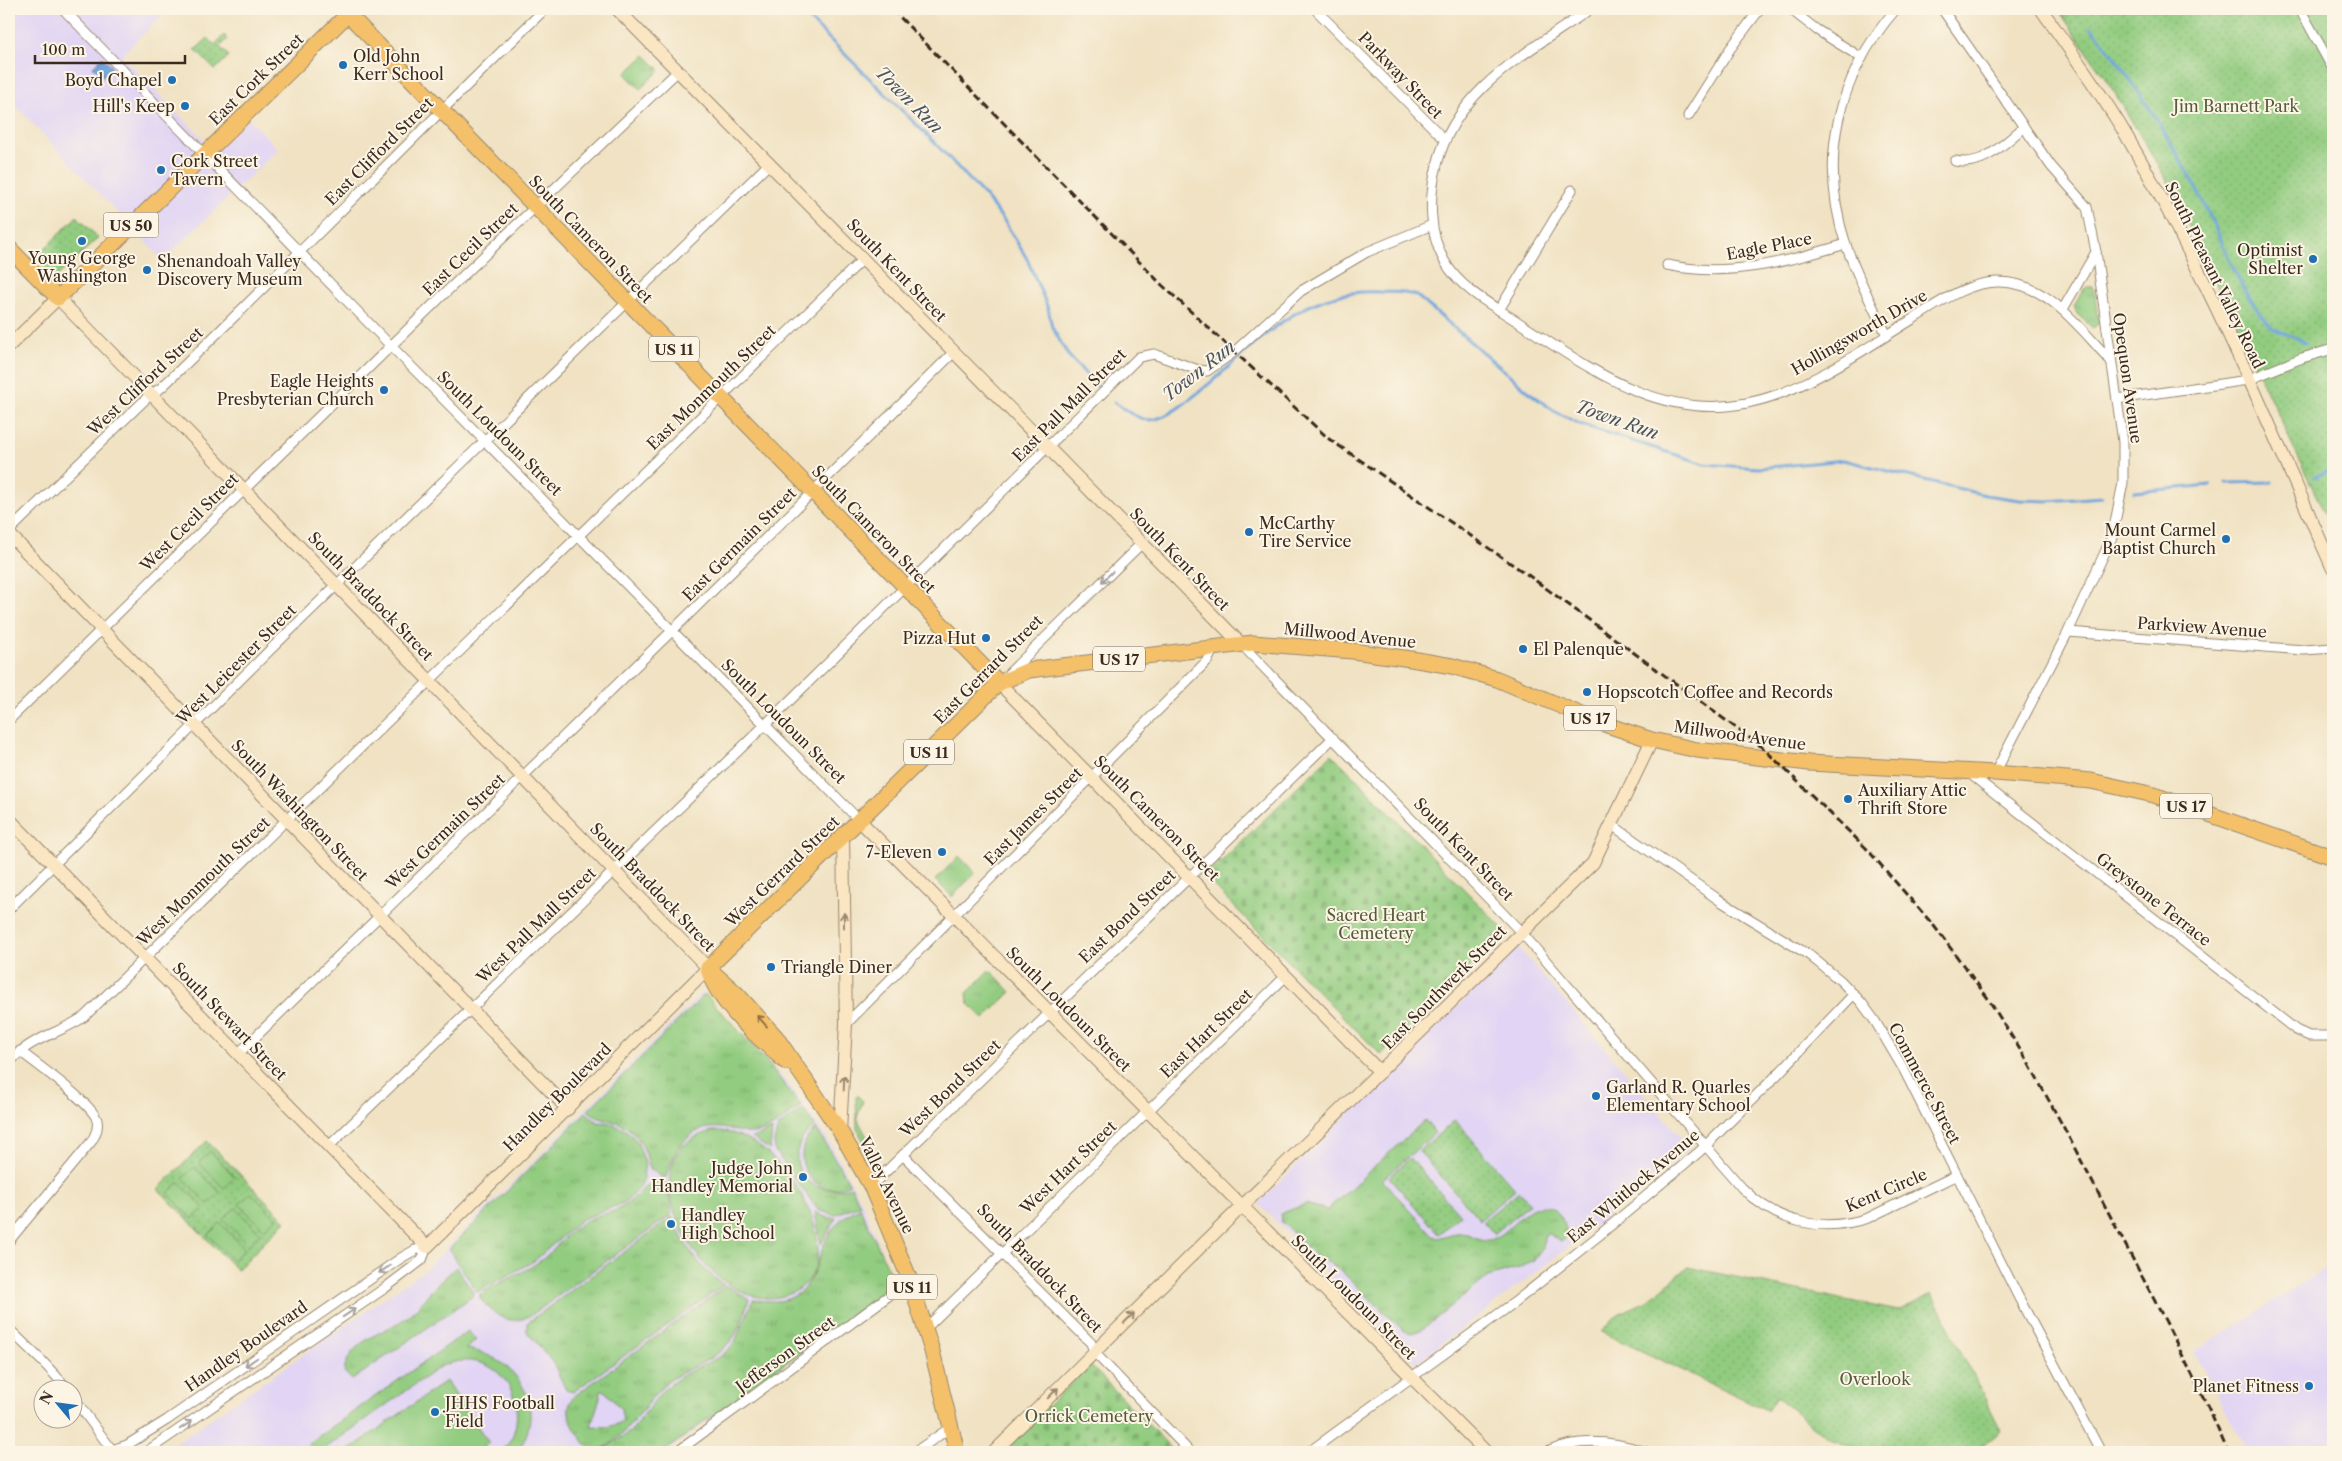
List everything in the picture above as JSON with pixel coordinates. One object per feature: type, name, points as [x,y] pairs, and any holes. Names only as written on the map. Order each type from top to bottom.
[{"type":"main road","name":"East Cork Street","points":[[205,153],[348,10]]},
{"type":"main road","name":"South Cameron Street","points":[[348,10],[442,110],[999,683]]},
{"type":"main road","name":"US 50","points":[[58,298],[205,153]]},
{"type":"main road","name":"South Braddock Street","points":[[9,248],[58,298]]},
{"type":"main road","name":"Millwood Avenue","points":[[999,683],[1029,670],[1253,643],[1353,651],[1452,666],[1497,679],[1601,723],[1652,740],[1697,750],[1750,758],[1995,772],[2066,778],[2126,787],[2333,857]]},
{"type":"main road","name":"East Gerrard Street","points":[[860,820],[999,683]]},
{"type":"main road","name":"West Gerrard Street","points":[[708,968],[860,820]]},
{"type":"main road","name":"South Braddock Street","points":[[708,968],[763,1022],[802,1074],[840,1131]]},
{"type":"main road","name":"Valley Avenue","points":[[840,1131],[871,1186],[910,1280],[925,1329],[957,1452]]},
{"type":"street","name":"South Loudoun Street","points":[[63,9],[672,631],[1486,1452]]},
{"type":"street","name":"East Clifford Street","points":[[300,252],[545,9]]},
{"type":"street","name":"South Kent Street","points":[[617,9],[1048,446],[1522,933],[1706,1146]]},
{"type":"street","name":"Parkway Street","points":[[1315,9],[1445,140]]},
{"type":"street","points":[[1432,224],[1433,186],[1445,140],[1466,106],[1493,76],[1590,9]]},
{"type":"street","points":[[1688,116],[1730,49],[1760,9]]},
{"type":"street","points":[[1790,9],[1817,30],[1862,58]]},
{"type":"street","points":[[1887,335],[1867,296],[1846,244],[1834,194],[1833,153],[1840,109],[1851,79],[1879,31],[1896,9]]},
{"type":"street","name":"Opequon Avenue","points":[[1942,9],[2051,166],[2084,203],[2090,216],[2124,465],[2119,510],[2104,556],[2068,632],[1995,772]]},
{"type":"street","name":"South Pleasant Valley Road","points":[[2041,9],[2102,97],[2144,166],[2186,248],[2248,380],[2333,569]]},
{"type":"street","points":[[2300,9],[2333,69]]},
{"type":"street","name":"East Cecil Street","points":[[391,346],[679,70]]},
{"type":"street","points":[[1955,161],[1965,163],[1980,161],[2024,127]]},
{"type":"street","name":"West Leicester Street","points":[[9,909],[770,163]]},
{"type":"street","points":[[1500,310],[1572,190]]},
{"type":"street","name":"Hollingsworth Drive","points":[[1432,224],[1440,251],[1451,272],[1466,286],[1500,310],[1613,382],[1649,397],[1694,406],[1735,405],[1770,397],[1821,375],[1957,292],[1995,282],[2020,285],[2035,291],[2063,309],[2111,361]]},
{"type":"street","name":"East Pall Mall Street","points":[[765,725],[1139,357],[1154,354],[1198,370],[1207,371],[1234,352],[1301,291],[1367,252],[1432,224]]},
{"type":"street","name":"Eagle Place","points":[[1667,265],[1689,270],[1739,270],[1787,260],[1846,244]]},
{"type":"street","name":"West Clifford Street","points":[[9,532],[151,394],[161,388],[300,252]]},
{"type":"street","points":[[2063,309],[2096,252]]},
{"type":"street","name":"East Monmouth Street","points":[[580,536],[864,259]]},
{"type":"street","points":[[9,346],[58,298]]},
{"type":"street","name":"South Braddock Street","points":[[58,298],[708,968]]},
{"type":"street","name":"West Cecil Street","points":[[9,720],[391,346]]},
{"type":"street","points":[[2116,399],[2248,380],[2302,358],[2333,349]]},
{"type":"street","name":"East Germain Street","points":[[672,631],[954,352]]},
{"type":"street","name":"South Washington Street","points":[[9,532],[568,1109]]},
{"type":"street","name":"West Monmouth Street","points":[[9,1063],[31,1042],[66,1028],[85,1016],[580,536]]},
{"type":"street","name":"East Gerrard Street","points":[[999,683],[1009,671],[1142,543]]},
{"type":"street","name":"West Germain Street","points":[[239,1053],[672,631]]},
{"type":"street","name":"Parkview Avenue","points":[[2068,632],[2304,650],[2333,648]]},
{"type":"street","name":"East James Street","points":[[846,1024],[1208,660],[1212,649]]},
{"type":"street","name":"South Cameron Street","points":[[999,683],[1380,1072]]},
{"type":"street","name":"West Pall Mall Street","points":[[329,1146],[765,725]]},
{"type":"street","name":"East Bond Street","points":[[1049,1012],[1333,738]]},
{"type":"street","name":"East Southwerk Street","points":[[994,1452],[1242,1206],[1593,863],[1652,740]]},
{"type":"street","name":"Greystone Terrace","points":[[1969,772],[2296,1030],[2309,1036],[2326,1036]]},
{"type":"street","name":"South Stewart Street","points":[[9,819],[427,1246]]},
{"type":"street","name":"Commerce Street","points":[[1612,825],[1722,902],[1809,955],[1827,968],[1854,994],[1875,1021],[1904,1070],[2040,1338],[2101,1452]]},
{"type":"street","name":"Valley Avenue","points":[[840,1131],[846,1024],[843,836]]},
{"type":"street","name":"Handley Boulevard","points":[[109,1451],[127,1445],[228,1378],[400,1258],[427,1246],[568,1109],[708,968]]},
{"type":"street","name":"East Hart Street","points":[[1147,1111],[1286,976]]},
{"type":"street","name":"East Whitlock Avenue","points":[[1309,1452],[1514,1302],[1591,1242],[1706,1146],[1854,994]]},
{"type":"street","name":"West Bond Street","points":[[871,1186],[1049,1012]]},
{"type":"street","points":[[9,1241],[91,1142],[97,1128],[97,1121],[88,1106],[20,1051]]},
{"type":"street","name":"West Hart Street","points":[[925,1329],[1147,1111]]},
{"type":"street","name":"Kent Circle","points":[[1706,1146],[1742,1188],[1764,1207],[1787,1219],[1819,1226],[1844,1224],[1868,1218],[1957,1175]]},
{"type":"street","name":"South Braddock Street","points":[[903,1155],[1091,1343],[1094,1352],[1190,1452]]},
{"type":"street","name":"Handley Boulevard","points":[[146,1452],[422,1260],[427,1246]]},
{"type":"street","name":"Jefferson Street","points":[[677,1452],[910,1280]]},
{"type":"street","points":[[320,1314],[329,1326]]},
{"type":"street","points":[[9,1329],[58,1378]]},
{"type":"street","points":[[228,1378],[237,1390]]},
{"type":"street","points":[[82,1411],[109,1451]]},
{"type":"street","points":[[915,1452],[951,1427]]},
{"type":"street","points":[[1547,1452],[1566,1445],[1588,1442],[1610,1443],[1646,1452]]},
{"type":"shaded area","points":[[9,9],[168,9],[121,56],[215,151],[249,119],[278,149],[163,260],[9,99]]},
{"type":"shaded area","points":[[1518,947],[1690,1148],[1561,1253],[1416,1363],[1258,1203]]},
{"type":"shaded area","name":"Handley High School","points":[[703,992],[792,1088],[831,1145],[861,1200],[895,1284],[666,1452],[163,1452],[425,1270]]},
{"type":"shaded area","points":[[2333,1263],[2333,1452],[2248,1452],[2194,1352]]},
{"type":"green space","name":"Jim Barnett Park","points":[[2058,9],[2333,9],[2333,531],[2169,184],[2115,93]]},
{"type":"green space","points":[[224,35],[228,39],[220,47],[229,56],[215,70],[195,50],[208,38],[215,45]]},
{"type":"green space","points":[[645,55],[660,70],[640,89],[625,74]]},
{"type":"green space","points":[[77,216],[98,238],[55,278],[35,258]]},
{"type":"green space","points":[[2087,287],[2092,287],[2094,291],[2099,323],[2093,328],[2077,314],[2074,306]]},
{"type":"green space","name":"Sacred Heart Cemetery","points":[[1332,754],[1506,932],[1381,1055],[1205,877]]},
{"type":"green space","points":[[959,856],[975,873],[952,897],[935,880]]},
{"type":"green space","points":[[990,970],[1011,992],[984,1019],[968,1003],[967,993]]},
{"type":"green space","points":[[705,994],[764,1058],[801,1106],[776,1125],[759,1132],[747,1133],[715,1128],[704,1129],[694,1133],[680,1147],[674,1156],[666,1177],[663,1178],[650,1169],[639,1139],[634,1133],[621,1124],[597,1116],[588,1110]]},
{"type":"green space","points":[[858,1096],[863,1101],[857,1118],[867,1137],[865,1144],[857,1129],[856,1097]]},
{"type":"green space","points":[[803,1109],[815,1126],[804,1136],[798,1148],[797,1160],[800,1172],[808,1181],[819,1187],[834,1190],[852,1187],[860,1205],[834,1215],[818,1210],[775,1151],[774,1142],[778,1127]]},
{"type":"green space","points":[[586,1112],[597,1122],[611,1123],[627,1131],[637,1141],[645,1163],[642,1184],[626,1202],[582,1219],[534,1261],[477,1292],[450,1251],[450,1248]]},
{"type":"green space","points":[[1425,1120],[1435,1133],[1382,1180],[1432,1234],[1437,1238],[1463,1233],[1479,1239],[1489,1240],[1505,1232],[1528,1211],[1536,1207],[1545,1206],[1555,1210],[1560,1215],[1567,1237],[1561,1242],[1547,1233],[1544,1237],[1543,1248],[1534,1260],[1519,1268],[1488,1277],[1424,1328],[1411,1333],[1403,1330],[1339,1269],[1314,1254],[1281,1221],[1280,1214],[1306,1204],[1327,1210]]},
{"type":"green space","points":[[1455,1120],[1515,1189],[1480,1220],[1419,1151]]},
{"type":"green space","points":[[816,1128],[850,1184],[837,1188],[826,1187],[815,1183],[808,1174],[803,1164],[802,1152],[806,1140]]},
{"type":"green space","points":[[772,1130],[770,1150],[752,1138]]},
{"type":"green space","points":[[713,1131],[740,1136],[766,1152],[789,1176],[806,1204],[816,1233],[817,1260],[807,1282],[783,1296],[754,1296],[725,1282],[700,1259],[682,1230],[671,1198],[671,1169],[684,1145]]},
{"type":"green space","points":[[207,1141],[286,1221],[237,1270],[158,1189]]},
{"type":"green space","points":[[210,1151],[235,1177],[224,1188],[199,1163]]},
{"type":"green space","points":[[1410,1158],[1460,1215],[1439,1234],[1389,1177]]},
{"type":"green space","points":[[194,1167],[220,1192],[208,1204],[183,1178]]},
{"type":"green space","points":[[660,1181],[667,1184],[672,1214],[533,1314],[525,1318],[510,1320],[497,1315],[480,1298],[480,1294],[544,1258],[578,1226],[593,1217],[623,1207],[649,1185]]},
{"type":"green space","points":[[179,1182],[204,1208],[192,1219],[168,1193]]},
{"type":"green space","points":[[1519,1191],[1530,1204],[1494,1234],[1483,1221]]},
{"type":"green space","points":[[251,1193],[276,1218],[264,1229],[239,1204]]},
{"type":"green space","points":[[235,1208],[260,1233],[249,1245],[223,1219]]},
{"type":"green space","points":[[860,1208],[893,1278],[893,1285],[663,1452],[600,1452],[631,1431],[663,1390],[683,1375],[721,1356],[729,1349],[735,1341],[753,1300],[784,1300],[799,1293],[812,1276],[824,1245],[835,1226],[840,1220]]},
{"type":"green space","points":[[815,1212],[825,1217],[836,1218],[821,1244]]},
{"type":"green space","points":[[672,1217],[693,1255],[707,1271],[724,1285],[573,1392],[566,1390],[553,1362],[527,1332],[527,1323]]},
{"type":"green space","points":[[220,1223],[245,1249],[233,1260],[208,1235]]},
{"type":"green space","points":[[456,1267],[473,1292],[473,1296],[352,1380],[344,1372],[347,1361],[353,1351],[371,1337],[402,1321],[411,1314],[428,1294]]},
{"type":"green space","name":"Overlook","points":[[1688,1267],[1898,1311],[1932,1294],[2001,1430],[1974,1452],[1874,1452],[1845,1445],[1825,1436],[1776,1396],[1767,1410],[1601,1332],[1618,1314],[1647,1301]]},
{"type":"green space","points":[[726,1286],[749,1299],[738,1329],[728,1344],[713,1357],[669,1381],[654,1395],[630,1425],[612,1443],[602,1449],[592,1452],[570,1419],[570,1404],[573,1397]],"holes":[[[604,1390],[621,1409],[623,1422],[608,1427],[591,1426],[601,1394],[600,1391]]]},
{"type":"green space","points":[[468,1331],[476,1340],[466,1349],[484,1354],[500,1362],[513,1373],[523,1386],[529,1401],[530,1418],[526,1435],[517,1452],[501,1452],[510,1440],[515,1426],[514,1397],[508,1384],[498,1373],[486,1365],[467,1361],[441,1366],[320,1452],[301,1452],[312,1441]]},
{"type":"green space","name":"Orrick Cemetery","points":[[1090,1365],[1175,1452],[1001,1452]]},
{"type":"green space","name":"JHHS Football Field","points":[[446,1381],[489,1443],[476,1452],[346,1452]]},
{"type":"water","points":[[102,57],[112,67],[103,77],[93,67]]},
{"type":"waterway","name":"Town Run","points":[[799,9],[932,140],[985,196],[1005,222],[1027,259],[1048,308],[1052,327],[1068,355],[1102,391]]},
{"type":"waterway","points":[[2091,27],[2137,89],[2178,155],[2210,216],[2240,281],[2258,311],[2272,327],[2306,343]]},
{"type":"waterway","name":"Town Run","points":[[1114,402],[1139,418],[1153,420],[1164,416],[1209,384],[1274,328],[1296,313],[1321,301],[1348,293],[1403,293],[1417,296],[1535,397],[1556,412],[1582,425],[1705,464],[1758,468],[1844,460],[1985,495],[2020,500],[2048,501],[2102,497]]},
{"type":"waterway","points":[[2327,371],[2333,376]]},
{"type":"waterway","name":"Town Run","points":[[2314,477],[2333,469]]},
{"type":"waterway","name":"Town Run","points":[[2227,483],[2272,482]]},
{"type":"waterway","name":"Town Run","points":[[2134,492],[2211,485]]},
{"type":"railway","points":[[892,9],[1162,285],[1329,439],[1528,575],[1762,747],[1866,848],[1934,926],[1987,997],[2026,1059],[2168,1326],[2228,1452]]},
{"type":"place","name":"Old John Kerr School","points":[[343,65]]},
{"type":"place","name":"Boyd Chapel","points":[[172,80]]},
{"type":"place","name":"Hill's Keep","points":[[185,106]]},
{"type":"place","name":"Cork Street Tavern","points":[[161,170]]},
{"type":"place","name":"Young George Washington","points":[[82,241]]},
{"type":"place","name":"Optimist Shelter","points":[[2313,259]]},
{"type":"place","name":"Shenandoah Valley Discovery Museum","points":[[147,270]]},
{"type":"place","name":"Eagle Heights Presbyterian Church","points":[[384,390]]},
{"type":"place","name":"McCarthy Tire Service","points":[[1249,532]]},
{"type":"place","name":"Mount Carmel Baptist Church","points":[[2226,539]]},
{"type":"place","name":"Pizza Hut","points":[[986,638]]},
{"type":"place","name":"El Palenque","points":[[1523,649]]},
{"type":"place","name":"Hopscotch Coffee and Records","points":[[1587,692]]},
{"type":"place","name":"Auxiliary Attic Thrift Store","points":[[1848,799]]},
{"type":"place","name":"7-Eleven","points":[[942,852]]},
{"type":"place","name":"Triangle Diner","points":[[771,967]]},
{"type":"place","name":"Garland R. Quarles Elementary School","points":[[1596,1096]]},
{"type":"place","name":"Judge John Handley Memorial","points":[[803,1177]]},
{"type":"place","name":"Handley High School","points":[[671,1224]]},
{"type":"place","name":"Planet Fitness","points":[[2309,1386]]},
{"type":"place","name":"JHHS Football Field","points":[[435,1412]]}]
